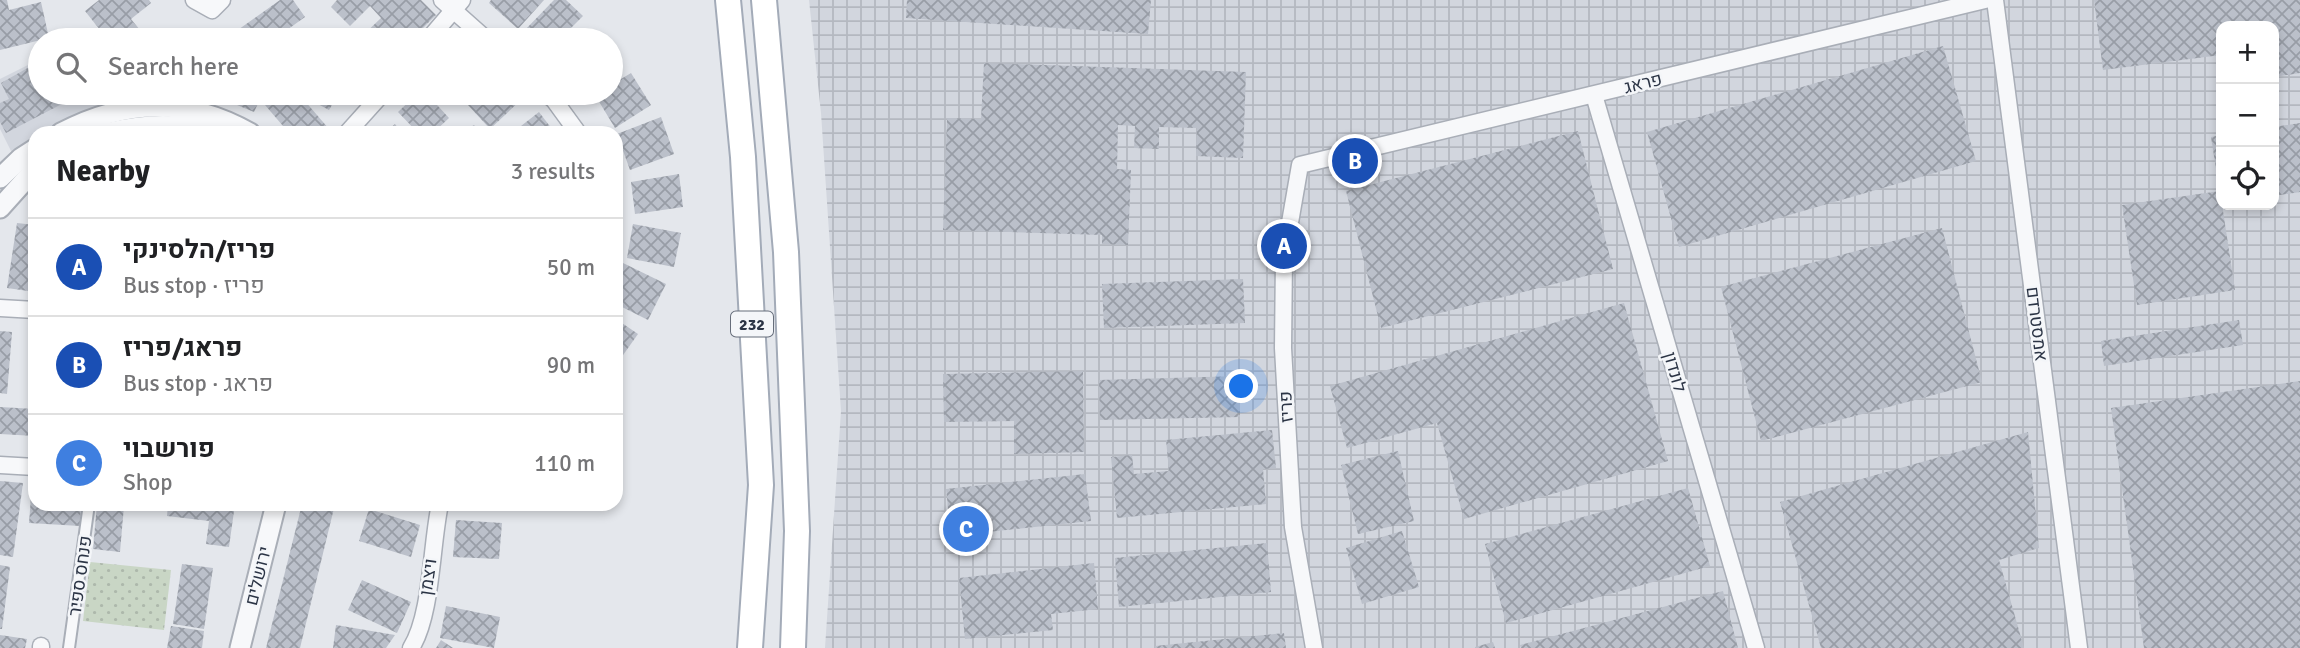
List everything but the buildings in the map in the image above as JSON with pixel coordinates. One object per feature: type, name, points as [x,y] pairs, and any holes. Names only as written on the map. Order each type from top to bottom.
[{"type":"main road","name":"232","points":[[728,0],[743,157],[761,485],[750,648]]},
{"type":"main road","name":"232","points":[[764,0],[786,252],[797,531],[793,648]]},
{"type":"street","points":[[194,0],[212,10],[222,0]]},
{"type":"street","name":"פראג","points":[[1300,165],[1985,0]]},
{"type":"street","name":"אמסטרדם","points":[[1995,0],[2079,648]]},
{"type":"street","points":[[436,28],[452,4],[475,28]]},
{"type":"street","name":"לונדון","points":[[1594,95],[1756,648]]},
{"type":"street","points":[[353,126],[372,105]]},
{"type":"street","points":[[558,105],[573,126]]},
{"type":"street","points":[[78,126],[117,110],[153,106],[185,108],[214,116],[235,126]]},
{"type":"street","points":[[0,178],[28,154]]},
{"type":"street","name":"פריז","points":[[1300,165],[1284,257],[1283,348],[1293,527],[1314,648]]},
{"type":"street","points":[[0,208],[28,177]]},
{"type":"street","points":[[0,308],[28,310]]},
{"type":"street","points":[[0,465],[28,467]]},
{"type":"street","name":"פנחס ספיר","points":[[69,648],[88,511]]},
{"type":"street","name":"ירושלים","points":[[240,648],[273,511]]},
{"type":"street","name":"ויצמן","points":[[411,648],[417,637],[429,585],[439,511]]},
{"type":"shaded area","points":[[809,0],[2300,0],[2300,648],[825,648],[841,411],[821,113]]},
{"type":"shaded area","points":[[28,65],[28,105],[108,106],[67,126],[28,126],[28,145],[12,153],[0,129],[0,79]]},
{"type":"green space","points":[[90,562],[171,570],[164,630],[83,621]]},
{"type":"place","name":"פראג/פריז","points":[[1355,161]]},
{"type":"place","name":"פריז/הלסינקי","points":[[1284,246]]},
{"type":"place","name":"פורשבוי","points":[[966,529]]}]
